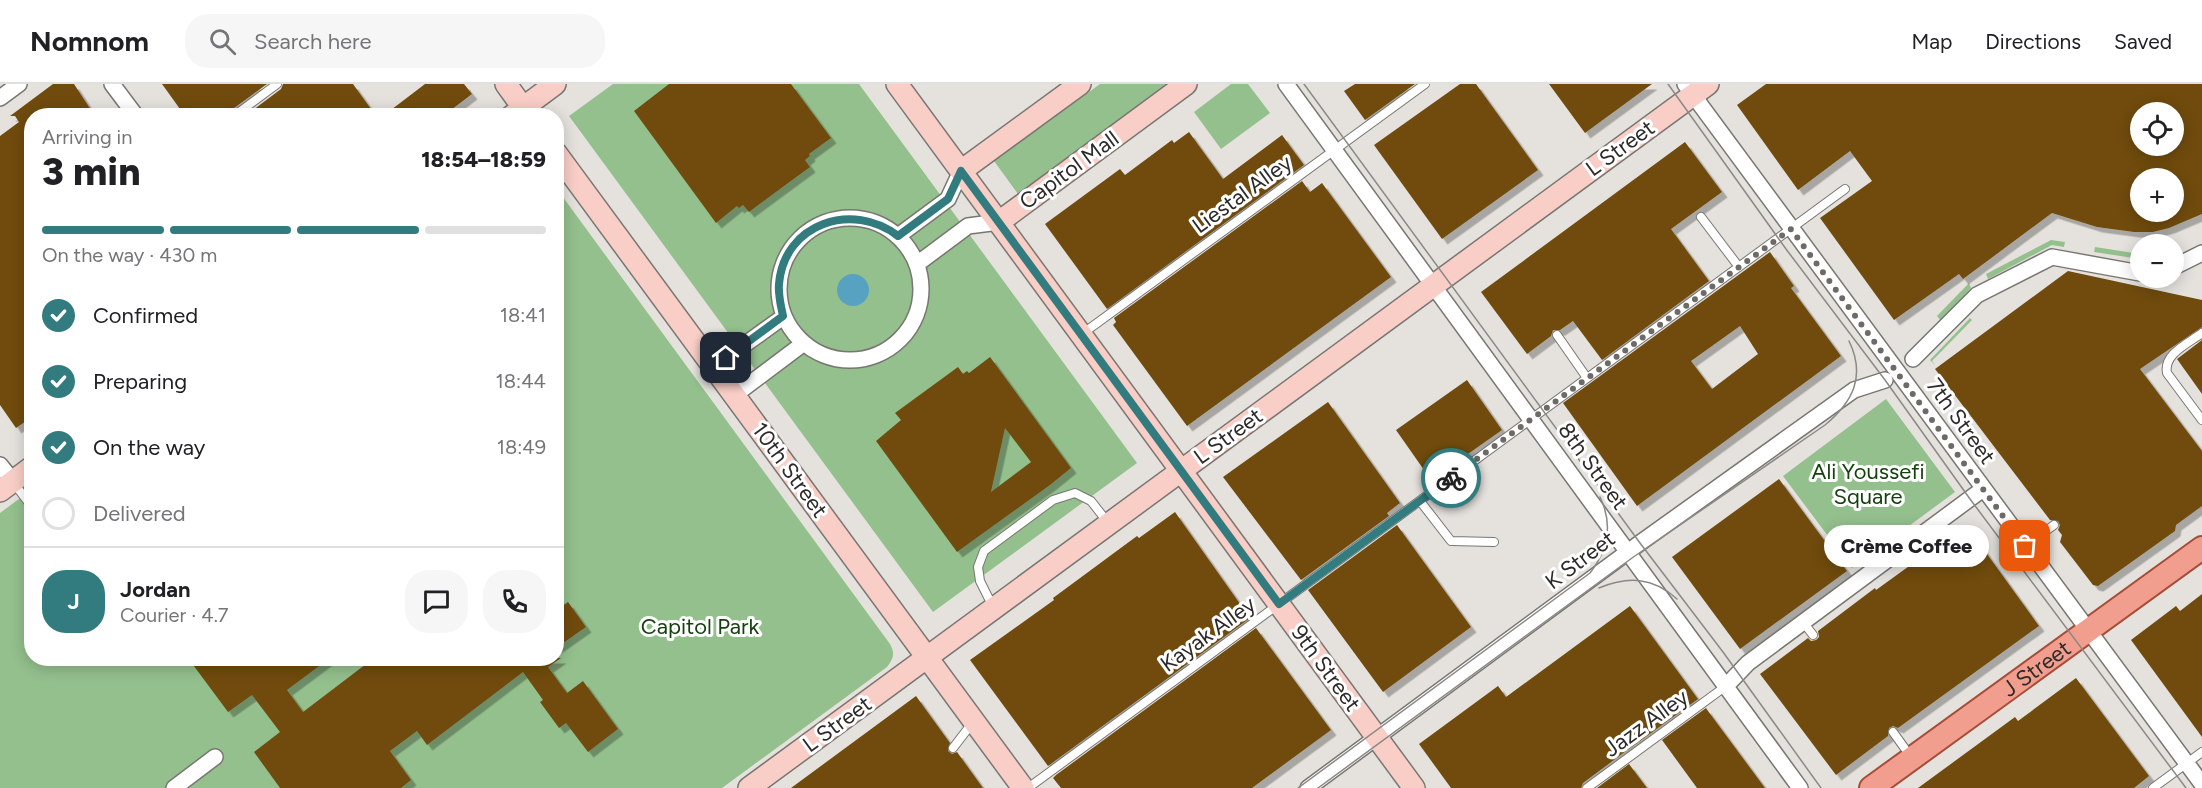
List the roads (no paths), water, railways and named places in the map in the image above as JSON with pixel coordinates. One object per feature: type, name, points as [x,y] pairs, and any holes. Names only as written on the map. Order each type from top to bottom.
[{"type":"main road","points":[[506,84],[518,108]]},
{"type":"main road","points":[[527,108],[555,84]]},
{"type":"main road","name":"9th Street","points":[[897,84],[1414,788]]},
{"type":"main road","points":[[961,171],[1080,84]]},
{"type":"main road","name":"Capitol Mall","points":[[999,222],[1186,84]]},
{"type":"main road","name":"L Street","points":[[749,788],[1433,286],[1695,88]]},
{"type":"main road","name":"10th Street","points":[[564,164],[715,366],[1023,788]]},
{"type":"main road","points":[[4,479],[24,470]]},
{"type":"main road","name":"J Street","points":[[1871,788],[2202,548]]},
{"type":"street","points":[[0,98],[19,84]]},
{"type":"street","points":[[112,84],[130,108]]},
{"type":"street","name":"8th Street","points":[[1286,84],[1800,788]]},
{"type":"street","name":"7th Street","points":[[1695,88],[1791,229],[2202,784]]},
{"type":"street","points":[[898,236],[948,199],[961,171]]},
{"type":"street","points":[[855,218],[876,223],[898,236],[916,264],[921,284],[919,306],[909,328],[893,345],[870,357],[845,360],[821,354],[804,343],[793,332],[783,316],[780,297],[781,272],[791,250],[810,230],[830,221],[855,218]]},
{"type":"street","name":"Capitol Mall","points":[[916,264],[968,226],[999,222]]},
{"type":"street","points":[[2184,262],[2202,253]]},
{"type":"street","points":[[1913,358],[1977,295],[2052,256],[2130,271]]},
{"type":"street","points":[[715,366],[783,316]]},
{"type":"street","points":[[735,394],[804,343]]},
{"type":"street","name":"K Street","points":[[1308,788],[1628,552],[1854,390],[1885,380]]},
{"type":"street","points":[[1726,686],[1748,663],[1983,489]]},
{"type":"street","points":[[160,788],[169,782],[173,788],[215,757]]},
{"type":"lane","points":[[245,108],[277,84]]},
{"type":"lane","name":"Liestal Alley","points":[[1081,334],[1425,84]]},
{"type":"lane","name":"Kayak Alley","points":[[1028,788],[1845,189]]},
{"type":"lane","points":[[1701,217],[1739,267]]},
{"type":"lane","points":[[2202,333],[2171,355],[2166,367],[2167,373],[2202,420]]},
{"type":"lane","points":[[1557,335],[1587,378]]},
{"type":"lane","points":[[4,479],[24,499]]},
{"type":"lane","points":[[993,609],[980,581],[978,567],[984,551],[1053,500],[1076,493],[1091,501],[1109,524]]},
{"type":"lane","points":[[1420,501],[1451,541],[1494,542]]},
{"type":"lane","points":[[2025,546],[2054,525]]},
{"type":"lane","points":[[1803,622],[1813,635]]},
{"type":"lane","name":"Jazz Alley","points":[[1587,788],[1726,686]]},
{"type":"lane","points":[[953,748],[974,721]]},
{"type":"lane","points":[[1893,732],[1912,758]]},
{"type":"lane","points":[[2152,788],[2202,752]]},
{"type":"water","points":[[853,274],[864,279],[869,290],[864,301],[853,306],[842,301],[837,290],[842,279]]},
{"type":"tram line","points":[[1304,84],[1821,788]]},
{"type":"tram line","points":[[1668,84],[1786,249],[2186,788]]},
{"type":"tram line","points":[[1318,788],[1632,558],[1825,425],[1843,407],[1854,388],[1856,366],[1849,341]]},
{"type":"tram line","points":[[1298,788],[1590,573],[1601,555],[1607,536],[1606,517],[1600,497]]},
{"type":"tram line","points":[[1599,588],[1630,580],[1640,581],[1659,586],[1677,599]]},
{"type":"place","name":"Crème Coffee","points":[[2025,546]]},
{"type":"park label","name":"Ali Youssefi Square","points":[[1868,484]]},
{"type":"park label","name":"Capitol Park","points":[[700,626]]}]
